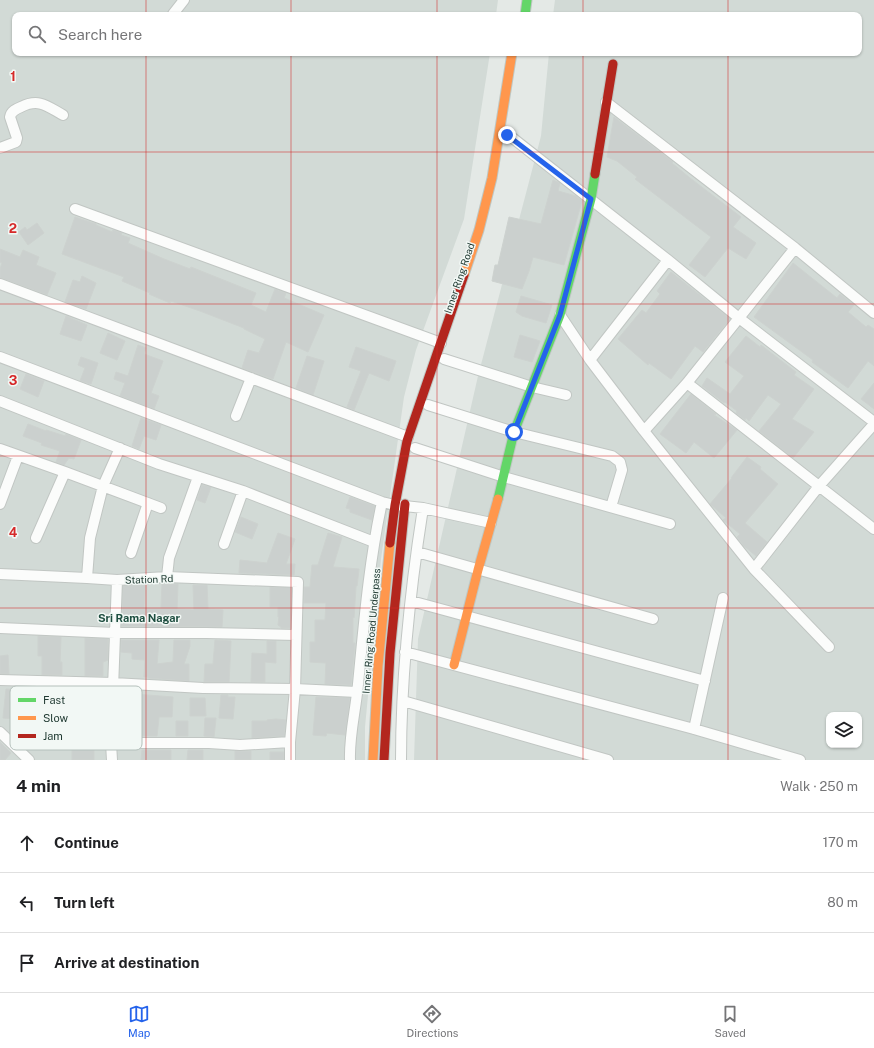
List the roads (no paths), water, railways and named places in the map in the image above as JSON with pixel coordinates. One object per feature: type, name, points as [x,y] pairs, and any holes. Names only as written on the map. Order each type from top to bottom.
[{"type":"main road","points":[[516,12],[518,0]]},
{"type":"main road","points":[[525,12],[527,0]]},
{"type":"main road","name":"Inner Ring Road","points":[[410,476],[415,440],[489,226],[501,173],[512,56]]},
{"type":"main road","points":[[513,105],[519,56]]},
{"type":"main road","points":[[454,665],[465,617],[504,477],[514,432],[560,315],[591,199],[612,64]]},
{"type":"main road","name":"Inner Ring Road","points":[[400,506],[415,440],[441,343],[479,230],[504,132],[510,120]]},
{"type":"main road","points":[[400,506],[407,496]]},
{"type":"main road","name":"Inner Ring Road Underpass","points":[[373,760],[378,666],[400,506]]},
{"type":"main road","name":"Inner Ring Road Underpass","points":[[384,760],[400,506]]},
{"type":"street","points":[[175,12],[184,0]]},
{"type":"street","points":[[606,102],[795,248],[874,313]]},
{"type":"street","points":[[0,148],[16,142],[17,138],[10,117],[15,110],[29,103],[39,103],[45,104],[63,115]]},
{"type":"street","points":[[504,132],[874,423],[819,486],[754,569]]},
{"type":"street","points":[[75,209],[441,343]]},
{"type":"street","points":[[644,431],[686,383],[795,248]]},
{"type":"street","points":[[590,360],[668,260]]},
{"type":"street","points":[[0,284],[415,440],[504,477],[670,524]]},
{"type":"street","points":[[560,315],[590,360],[644,431],[754,569],[829,647]]},
{"type":"street","points":[[0,357],[382,502],[400,506],[423,508],[491,523]]},
{"type":"street","points":[[444,359],[532,387],[566,395]]},
{"type":"street","points":[[236,416],[251,378]]},
{"type":"street","points":[[686,383],[874,529]]},
{"type":"street","points":[[0,400],[165,467],[243,491],[374,542]]},
{"type":"street","points":[[428,405],[514,432],[612,456],[620,462],[622,470],[611,507]]},
{"type":"street","points":[[87,578],[90,538],[103,486],[120,448]]},
{"type":"street","points":[[0,449],[161,508]]},
{"type":"street","points":[[0,502],[18,456]]},
{"type":"street","points":[[36,538],[65,472]]},
{"type":"street","points":[[167,577],[169,558],[198,477]]},
{"type":"street","points":[[224,544],[243,491]]},
{"type":"street","points":[[350,760],[350,748],[374,542],[382,502]]},
{"type":"street","points":[[131,553],[148,503]]},
{"type":"street","points":[[401,760],[405,652],[416,552],[423,508]]},
{"type":"street","points":[[416,552],[653,619]]},
{"type":"street","name":"Station Rd","points":[[0,574],[117,580],[167,577],[298,582],[296,634]]},
{"type":"street","points":[[113,686],[117,580]]},
{"type":"street","points":[[694,729],[723,598]]},
{"type":"street","points":[[411,601],[465,617],[705,681]]},
{"type":"street","points":[[0,628],[115,633],[296,634],[295,689],[290,742],[290,760]]},
{"type":"street","points":[[405,652],[694,729],[800,760]]},
{"type":"street","points":[[0,680],[357,692]]},
{"type":"street","points":[[404,701],[608,760]]},
{"type":"street","points":[[0,732],[10,742]]},
{"type":"street","points":[[142,743],[209,743],[240,745],[290,742]]},
{"type":"street","points":[[19,750],[29,760]]},
{"type":"street","points":[[111,750],[112,760]]},
{"type":"district","name":"Sri Rama Nagar","points":[[139,618]]}]
